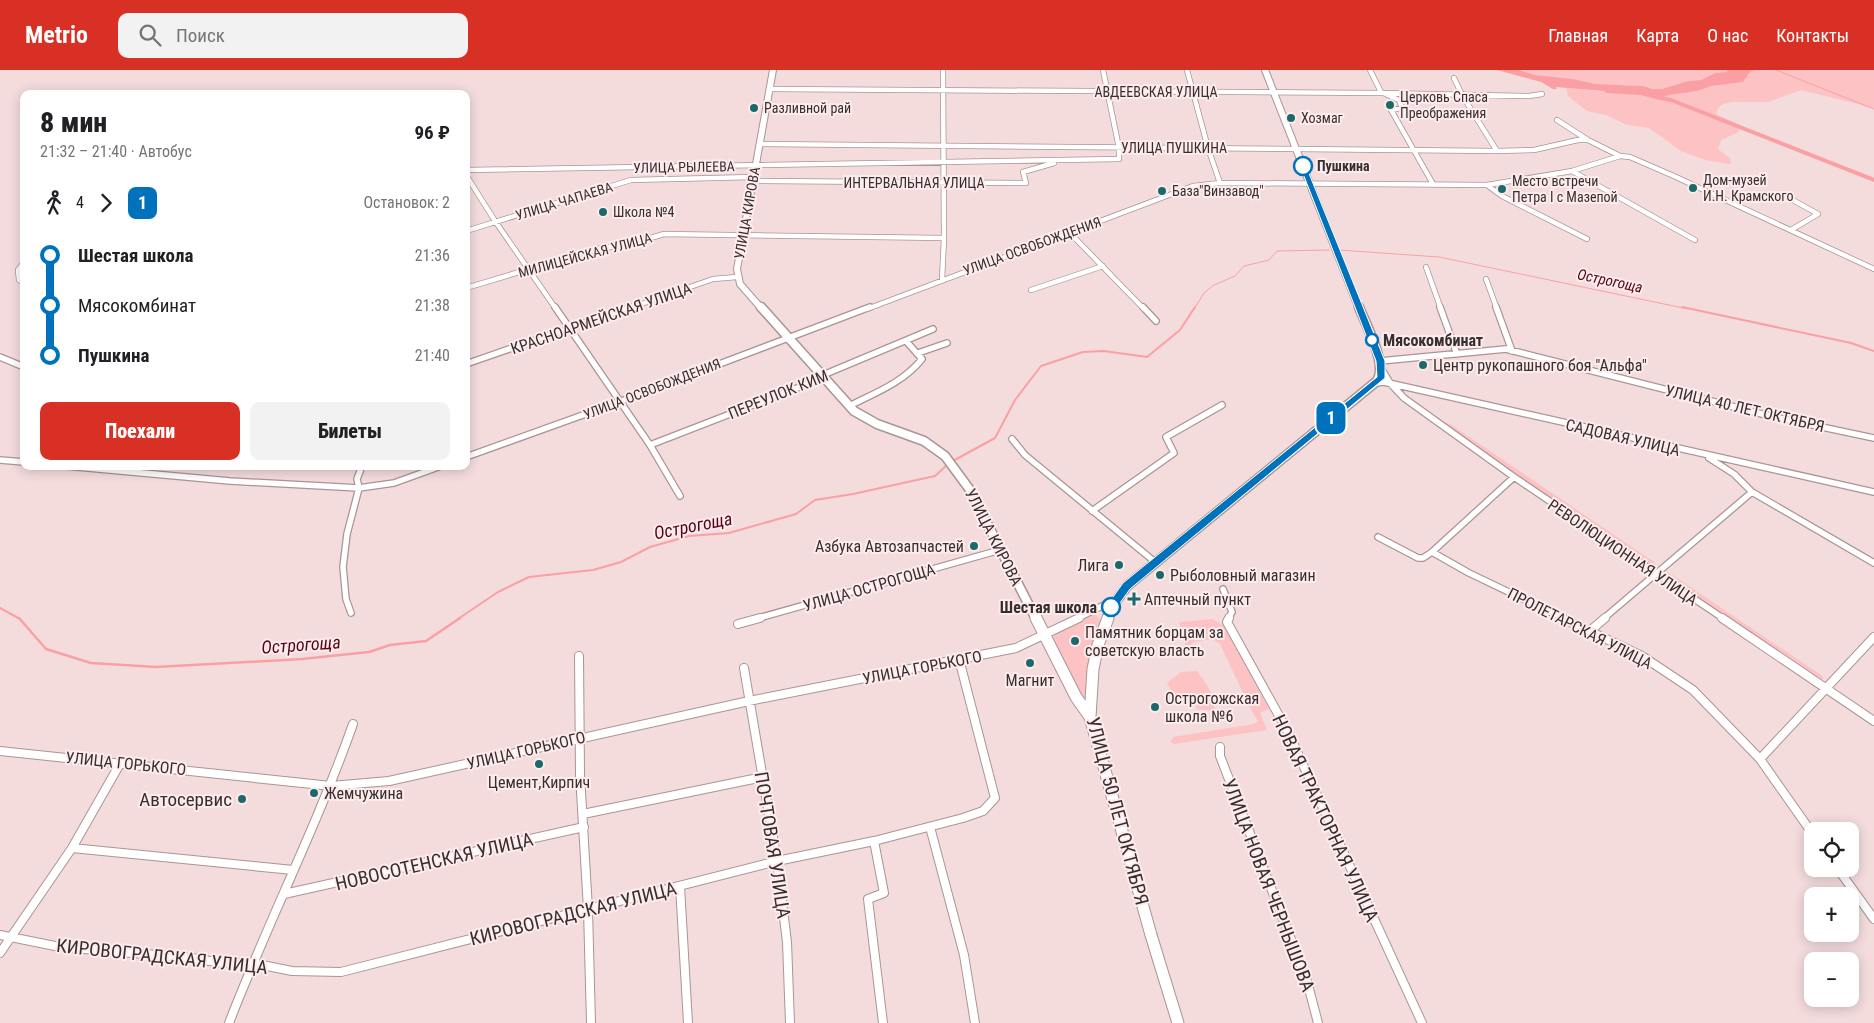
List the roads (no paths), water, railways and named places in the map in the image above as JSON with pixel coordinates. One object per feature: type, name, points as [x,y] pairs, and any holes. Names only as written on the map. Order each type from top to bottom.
[{"type":"main road","name":"УЛИЦА КИРОВА","points":[[773,70],[737,277],[744,290],[823,375],[849,406],[872,422],[921,438],[944,455],[958,471],[970,488],[1044,635],[1090,717]]},
{"type":"main road","points":[[1265,70],[1381,364],[1378,380]]},
{"type":"main road","name":"УЛИЦА 50 ЛЕТ ОКТЯБРЯ","points":[[1178,1023],[1151,935],[1090,717],[1093,669],[1105,622],[1116,599],[1127,586],[1378,380]]},
{"type":"street","points":[[942,280],[944,238],[943,70]]},
{"type":"street","points":[[1103,70],[1119,148]]},
{"type":"street","points":[[1187,70],[1208,148],[1220,183]]},
{"type":"street","points":[[1370,70],[1381,92],[1396,98],[1400,103],[1401,109],[1391,110],[1433,184]]},
{"type":"street","points":[[1454,78],[1462,95],[1497,151]]},
{"type":"street","name":"АВДЕЕВСКАЯ УЛИЦА","points":[[770,89],[1388,94]]},
{"type":"street","points":[[1388,94],[1530,96],[1542,94]]},
{"type":"street","points":[[1557,120],[1588,140],[1620,156],[1639,161],[1874,269]]},
{"type":"street","name":"УЛИЦА ПУШКИНА","points":[[759,144],[1497,151],[1534,150],[1578,140],[1588,140]]},
{"type":"street","name":"ИНТЕРВАЛЬНАЯ УЛИЦА","points":[[1021,161],[1118,159],[1120,157],[1119,148]]},
{"type":"street","name":"УЛИЦА ОСВОБОЖДЕНИЯ","points":[[470,456],[619,402],[1193,186],[1220,183],[1487,185],[1572,171],[1620,156]]},
{"type":"street","name":"УЛИЦА РЫЛЕЕВА","points":[[470,170],[1021,161]]},
{"type":"street","name":"ИНТЕРВАЛЬНАЯ УЛИЦА","points":[[754,179],[943,184],[1026,183],[1023,172],[1060,161]]},
{"type":"street","points":[[1572,171],[1695,240]]},
{"type":"street","name":"УЛИЦА ЧАПАЕВА","points":[[470,229],[631,180],[754,179]]},
{"type":"street","points":[[470,181],[495,221],[650,445],[680,496]]},
{"type":"street","points":[[1487,185],[1510,200],[1587,239]]},
{"type":"street","points":[[1792,199],[1818,214],[1792,230]]},
{"type":"street","points":[[1069,232],[1156,321]]},
{"type":"street","name":"МИЛИЦЕЙСКАЯ УЛИЦА","points":[[470,287],[596,249],[628,245],[657,235],[739,234],[744,236],[944,238]]},
{"type":"street","points":[[1031,290],[1103,266]]},
{"type":"street","points":[[20,267],[18,270],[20,281]]},
{"type":"street","points":[[1426,267],[1457,354]]},
{"type":"street","name":"КРАСНОАРМЕЙСКАЯ УЛИЦА","points":[[470,363],[714,278],[737,277]]},
{"type":"street","points":[[1486,279],[1512,351]]},
{"type":"street","name":"ПЕРЕУЛОК КИМ","points":[[650,445],[791,391],[823,375],[933,329]]},
{"type":"street","points":[[849,406],[891,384],[911,371],[921,361],[922,359],[918,353],[906,341]]},
{"type":"street","points":[[918,353],[947,343]]},
{"type":"street","name":"УЛИЦА 40 ЛЕТ ОКТЯБРЯ","points":[[1381,364],[1501,349],[1770,416],[1874,438]]},
{"type":"street","points":[[0,357],[20,365]]},
{"type":"street","points":[[1381,364],[1390,383]]},
{"type":"street","points":[[1378,380],[1390,383]]},
{"type":"street","name":"САДОВАЯ УЛИЦА","points":[[1390,383],[1418,391],[1874,492]]},
{"type":"street","name":"РЕВОЛЮЦИОННАЯ УЛИЦА","points":[[1390,383],[1404,398],[1514,477],[1874,721]]},
{"type":"street","points":[[1092,510],[1174,453],[1166,437],[1222,405]]},
{"type":"street","points":[[1012,439],[1025,455],[1155,562]]},
{"type":"street","points":[[1706,455],[1734,474],[1752,492],[1874,563]]},
{"type":"street","points":[[0,460],[20,462]]},
{"type":"street","points":[[110,470],[230,481],[359,488],[394,483],[430,470]]},
{"type":"street","points":[[351,613],[345,600],[344,549],[359,488],[357,479],[360,470]]},
{"type":"street","points":[[1378,537],[1418,558],[1424,558],[1514,477]]},
{"type":"street","points":[[1591,630],[1752,492]]},
{"type":"street","name":"УЛИЦА ОСТРОГОЩА","points":[[738,624],[1000,550]]},
{"type":"street","name":"ПРОЛЕТАРСКАЯ УЛИЦА","points":[[1432,552],[1469,573],[1642,656],[1693,690],[1760,759],[1804,822]]},
{"type":"street","name":"НОВАЯ ТРАКТОРНАЯ УЛИЦА","points":[[1223,589],[1232,612],[1227,622],[1288,732],[1422,1023]]},
{"type":"street","name":"УЛИЦА 50 ЛЕТ ОКТЯБРЯ","points":[[1044,635],[1116,599]]},
{"type":"street","name":"УЛИЦА ГОРЬКОГО","points":[[0,751],[121,762],[331,786],[389,781],[749,701],[1016,648],[1044,635]]},
{"type":"street","points":[[1760,759],[1874,637]]},
{"type":"street","points":[[579,656],[582,738],[580,775],[588,909],[591,1023]]},
{"type":"street","name":"КИРОВОГРАДСКАЯ УЛИЦА","points":[[0,935],[60,947],[192,958],[222,963],[252,964],[292,971],[341,972],[777,861],[930,827],[984,811],[995,798],[959,659]]},
{"type":"street","name":"ПОЧТОВАЯ УЛИЦА","points":[[744,668],[777,861],[787,942],[790,1023]]},
{"type":"street","points":[[229,1023],[252,964],[331,786],[352,724]]},
{"type":"street","name":"УЛИЦА НОВАЯ ЧЕРНЫШОВА","points":[[1220,747],[1220,756],[1307,981],[1318,1023]]},
{"type":"street","points":[[0,953],[72,848],[121,762]]},
{"type":"street","points":[[583,814],[763,777]]},
{"type":"street","points":[[930,827],[964,955],[975,1023]]},
{"type":"street","name":"НОВОСОТЕНСКАЯ УЛИЦА","points":[[284,894],[584,828]]},
{"type":"street","points":[[874,840],[884,893],[868,899],[884,1023]]},
{"type":"street","points":[[72,848],[293,870]]},
{"type":"street","points":[[1844,877],[1874,919]]},
{"type":"street","points":[[680,886],[688,1023]]},
{"type":"waterway","name":"Острогоща","points":[[1776,70],[1874,109]]},
{"type":"waterway","points":[[1656,97],[1671,100],[1874,180]]},
{"type":"waterway","name":"Острогоща","points":[[1194,309],[1204,293],[1214,285],[1235,276],[1244,266],[1269,260],[1277,251],[1329,250]]},
{"type":"waterway","name":"Острогоща","points":[[1339,250],[1439,257],[1688,309]]},
{"type":"waterway","name":"Острогоща","points":[[951,462],[995,438],[1015,400],[1041,366],[1083,352],[1104,351],[1147,357],[1180,330],[1195,307]]},
{"type":"waterway","name":"Острогоща","points":[[1682,307],[1851,343],[1874,351]]},
{"type":"waterway","name":"Острогоща","points":[[458,619],[498,592],[529,577],[593,570],[621,562],[650,547],[689,536],[729,533],[796,514],[815,500],[853,494],[935,476],[947,465]]},
{"type":"waterway","name":"Острогоща","points":[[0,608],[20,619]]},
{"type":"waterway","name":"Острогоща","points":[[20,619],[46,649],[91,663],[156,667],[302,659],[369,652],[390,645],[426,641],[460,618]]},
{"type":"place","name":"Церковь Спаса Преображения","points":[[1390,105]]},
{"type":"place","name":"Разливной рай","points":[[754,108]]},
{"type":"place","name":"Хозмаг","points":[[1291,118]]},
{"type":"place","name":"Пушкина","points":[[1303,166]]},
{"type":"place","name":"Дом-музей И.Н. Крамского","points":[[1693,188]]},
{"type":"place","name":"Место встречи Петра I с Мазепой","points":[[1502,189]]},
{"type":"place","name":"База\"Винзавод\"","points":[[1162,191]]},
{"type":"place","name":"Школа №4","points":[[603,212]]},
{"type":"place","name":"Мясокомбинат","points":[[1372,340]]},
{"type":"place","name":"Центр рукопашного боя \"Альфа\"","points":[[1423,365]]},
{"type":"place","name":"Азбука Автозапчастей","points":[[974,546]]},
{"type":"place","name":"Лига","points":[[1119,565]]},
{"type":"place","name":"Рыболовный магазин","points":[[1160,575]]},
{"type":"place","name":"Аптечный пункт","points":[[1134,599]]},
{"type":"place","name":"Шестая школа","points":[[1111,607]]},
{"type":"place","name":"Памятник борцам за советскую власть","points":[[1075,641]]},
{"type":"place","name":"Магнит","points":[[1030,663]]},
{"type":"place","name":"Острогожская школа №6","points":[[1155,707]]},
{"type":"place","name":"Цемент,Кирпич","points":[[539,764]]},
{"type":"place","name":"Жемчужина","points":[[314,793]]},
{"type":"place","name":"Автосервис","points":[[242,799]]}]
